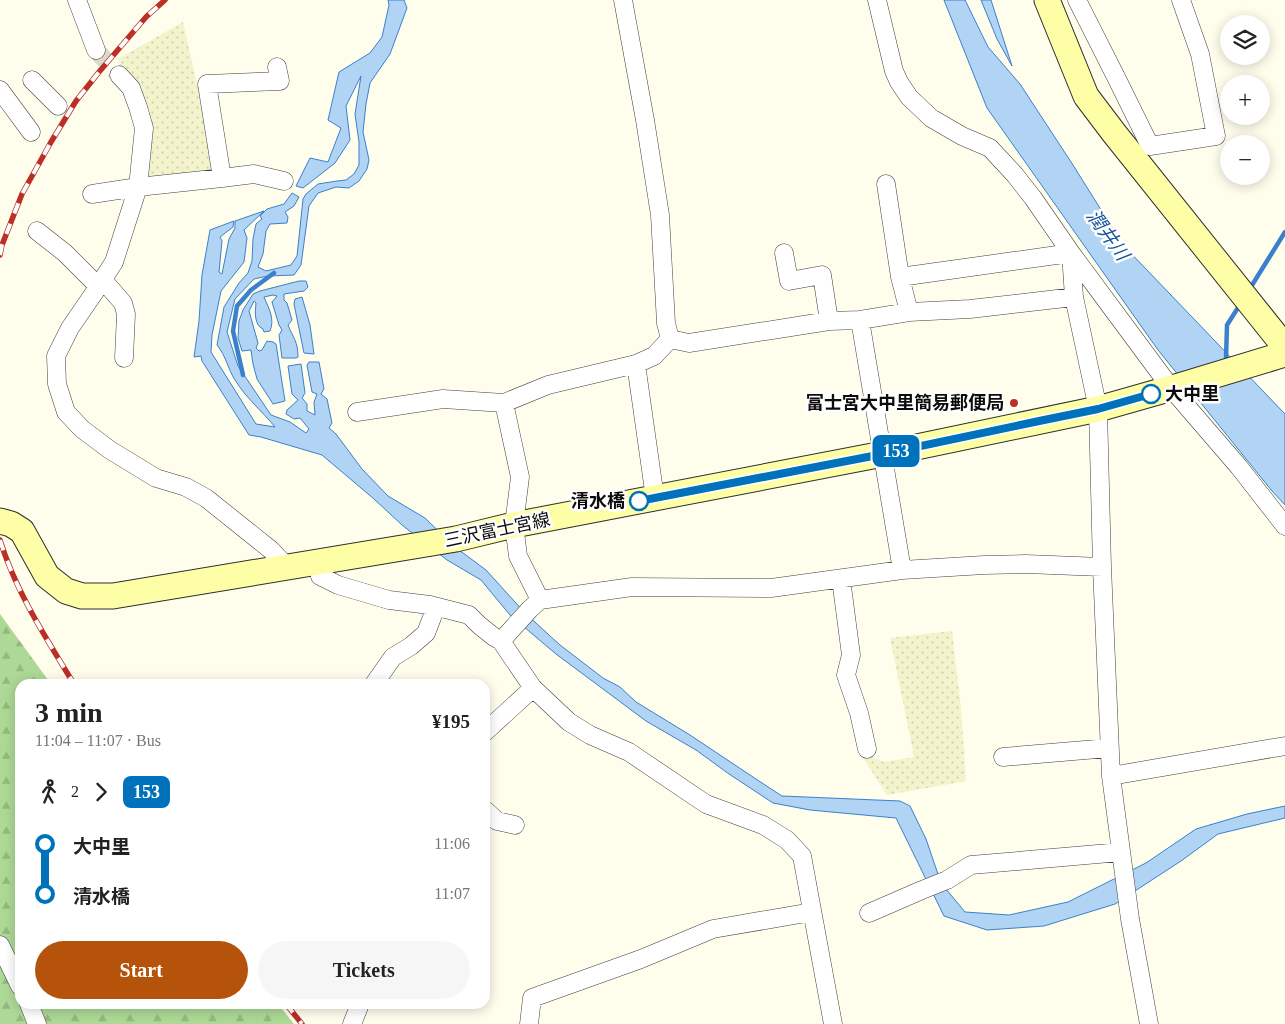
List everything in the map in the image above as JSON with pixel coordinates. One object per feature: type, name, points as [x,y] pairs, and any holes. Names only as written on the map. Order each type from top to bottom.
[{"type":"main road","points":[[1047,0],[1086,96],[1245,297],[1282,353]]},
{"type":"main road","name":"三沢富士宮線","points":[[0,521],[11,524],[22,531],[47,576],[66,591],[82,596],[113,596],[456,539],[514,525],[883,454],[1098,409],[1282,353]]},
{"type":"street","points":[[77,0],[96,50]]},
{"type":"street","points":[[623,0],[646,120],[660,215],[666,323],[670,339]]},
{"type":"street","points":[[877,0],[894,71],[909,98],[931,118],[962,136],[990,148],[1033,198],[1070,253],[1285,526]]},
{"type":"street","points":[[1078,0],[1150,146],[1216,136],[1200,54],[1181,0]]},
{"type":"street","points":[[222,178],[207,84],[280,81],[278,67]]},
{"type":"street","points":[[119,75],[131,88],[144,128],[138,187],[114,262],[70,328],[56,356],[57,384],[66,412],[82,429],[110,450],[156,478],[186,487],[206,498],[271,550],[288,568]]},
{"type":"street","points":[[32,80],[58,106]]},
{"type":"street","points":[[0,90],[31,132]]},
{"type":"street","points":[[1136,159],[1142,132]]},
{"type":"street","points":[[92,194],[254,174],[284,181]]},
{"type":"street","points":[[886,184],[900,277],[909,312]]},
{"type":"street","points":[[36,231],[65,253],[123,303],[126,314],[124,358]]},
{"type":"street","points":[[784,253],[789,281],[822,275],[829,321]]},
{"type":"street","points":[[900,277],[1070,253]]},
{"type":"street","points":[[1070,253],[1074,297],[1098,409],[1102,567],[1111,776],[1128,903],[1149,1024]]},
{"type":"street","points":[[670,339],[689,343],[829,321],[860,320],[909,312],[970,309],[1074,297]]},
{"type":"street","points":[[860,320],[902,570]]},
{"type":"street","points":[[357,412],[443,399],[504,403],[548,385],[636,364],[654,356],[670,339]]},
{"type":"street","points":[[636,364],[655,498]]},
{"type":"street","points":[[504,403],[520,477],[514,525],[518,556],[535,605]]},
{"type":"street","points":[[318,562],[320,576],[338,585],[389,600],[436,607],[468,615],[501,641],[533,688],[569,722],[590,735],[629,752],[706,804],[763,825],[787,840],[802,856],[833,1024]]},
{"type":"street","points":[[501,641],[535,605],[632,587],[771,588],[902,570],[1026,564],[1102,567]]},
{"type":"street","points":[[842,579],[851,656],[846,675],[859,713],[867,749]]},
{"type":"street","points":[[378,679],[394,657],[426,634],[436,607]]},
{"type":"street","points":[[490,727],[533,688]]},
{"type":"street","points":[[1111,776],[1285,746]]},
{"type":"street","points":[[1003,756],[1109,748]]},
{"type":"street","points":[[490,815],[497,821],[515,825]]},
{"type":"street","points":[[869,912],[947,880],[971,865],[1122,859]]},
{"type":"street","points":[[529,1024],[532,998],[641,959],[713,929],[812,912]]},
{"type":"street","points":[[0,945],[15,976]]},
{"type":"street","points":[[30,1009],[37,1024]]},
{"type":"street","points":[[352,1024],[358,1009]]},
{"type":"green space","points":[[183,22],[222,178],[140,184],[152,134],[149,109],[118,59]]},
{"type":"green space","points":[[0,614],[47,679],[15,679],[15,1009],[282,1009],[294,1024],[0,1024]]},
{"type":"green space","points":[[952,631],[961,708],[966,781],[887,795],[861,755],[873,752],[874,758],[884,762],[914,757],[890,638]]},
{"type":"water","points":[[388,0],[404,0],[407,8],[390,54],[370,83],[363,132],[369,160],[367,169],[359,181],[349,188],[336,187],[318,193],[309,206],[301,265],[294,275],[268,276],[254,279],[235,299],[227,332],[238,366],[271,415],[290,422],[306,433],[309,429],[300,418],[294,419],[286,414],[287,410],[298,400],[292,394],[288,366],[301,364],[305,393],[302,398],[307,404],[307,411],[315,415],[314,402],[317,394],[312,392],[307,365],[309,362],[319,362],[324,389],[321,394],[327,399],[332,423],[329,428],[336,434],[362,469],[388,496],[425,518],[455,547],[486,570],[525,613],[560,645],[603,678],[620,687],[636,702],[782,796],[900,801],[910,806],[926,839],[941,883],[965,912],[1009,915],[1068,902],[1146,863],[1196,829],[1247,814],[1285,806],[1285,818],[1218,834],[1181,861],[1115,904],[1044,926],[987,930],[944,916],[896,818],[810,810],[773,803],[696,750],[646,721],[556,654],[510,615],[481,580],[447,560],[402,525],[322,455],[249,435],[202,361],[201,356],[194,357],[202,275],[210,230],[234,221],[233,227],[220,237],[222,241],[219,272],[222,274],[229,239],[235,228],[235,221],[264,211],[244,230],[247,238],[244,262],[221,291],[212,335],[211,352],[256,424],[275,427],[239,387],[217,345],[224,307],[239,283],[248,273],[252,261],[256,224],[262,219],[260,216],[267,209],[284,204],[292,193],[299,197],[294,206],[285,212],[288,217],[287,223],[270,224],[266,231],[263,254],[258,267],[266,271],[291,265],[297,256],[303,199],[306,194],[318,184],[346,180],[354,174],[359,165],[359,142],[355,114],[361,76],[346,106],[350,140],[335,163],[303,188],[296,186],[310,158],[328,162],[341,128],[328,120],[339,72],[370,53],[382,37],[389,5]]},
{"type":"water","name":"潤井川","points":[[944,0],[965,0],[988,47],[1020,84],[1123,245],[1285,414],[1285,505],[1158,350],[987,108]]},
{"type":"water","points":[[981,0],[991,0],[1012,66],[997,39]]},
{"type":"water","points":[[299,281],[306,281],[308,287],[304,291],[284,294],[284,300],[287,303],[292,320],[288,325],[296,343],[298,357],[282,358],[279,335],[282,330],[272,302],[277,296],[264,297],[272,318],[270,331],[264,332],[258,325],[255,314],[256,303],[254,301],[249,311],[258,343],[256,348],[259,351],[262,350],[267,341],[276,344],[285,401],[273,404],[257,379],[251,350],[242,351],[238,338],[239,321],[243,310],[253,294]]},
{"type":"water","points":[[302,297],[310,325],[314,354],[304,353],[294,304],[295,299]]},
{"type":"waterway","points":[[1249,290],[1285,232]]},
{"type":"waterway","points":[[243,375],[233,331],[237,306],[251,290],[274,273]]},
{"type":"waterway","points":[[1226,359],[1227,325],[1241,303]]},
{"type":"tunnel","points":[[96,50],[119,75]]},
{"type":"railway","points":[[0,255],[2,245],[22,194],[76,101],[146,17],[165,0]]},
{"type":"railway","points":[[0,540],[23,596],[42,632],[71,679]]},
{"type":"railway","points":[[290,1009],[302,1024]]},
{"type":"bus line","name":"153","points":[[639,501],[883,454],[1098,409],[1151,394]]},
{"type":"place","name":"大中里","points":[[1151,394]]},
{"type":"place","name":"富士宮大中里簡易郵便局","points":[[1014,403]]},
{"type":"place","name":"清水橋","points":[[639,501]]}]
